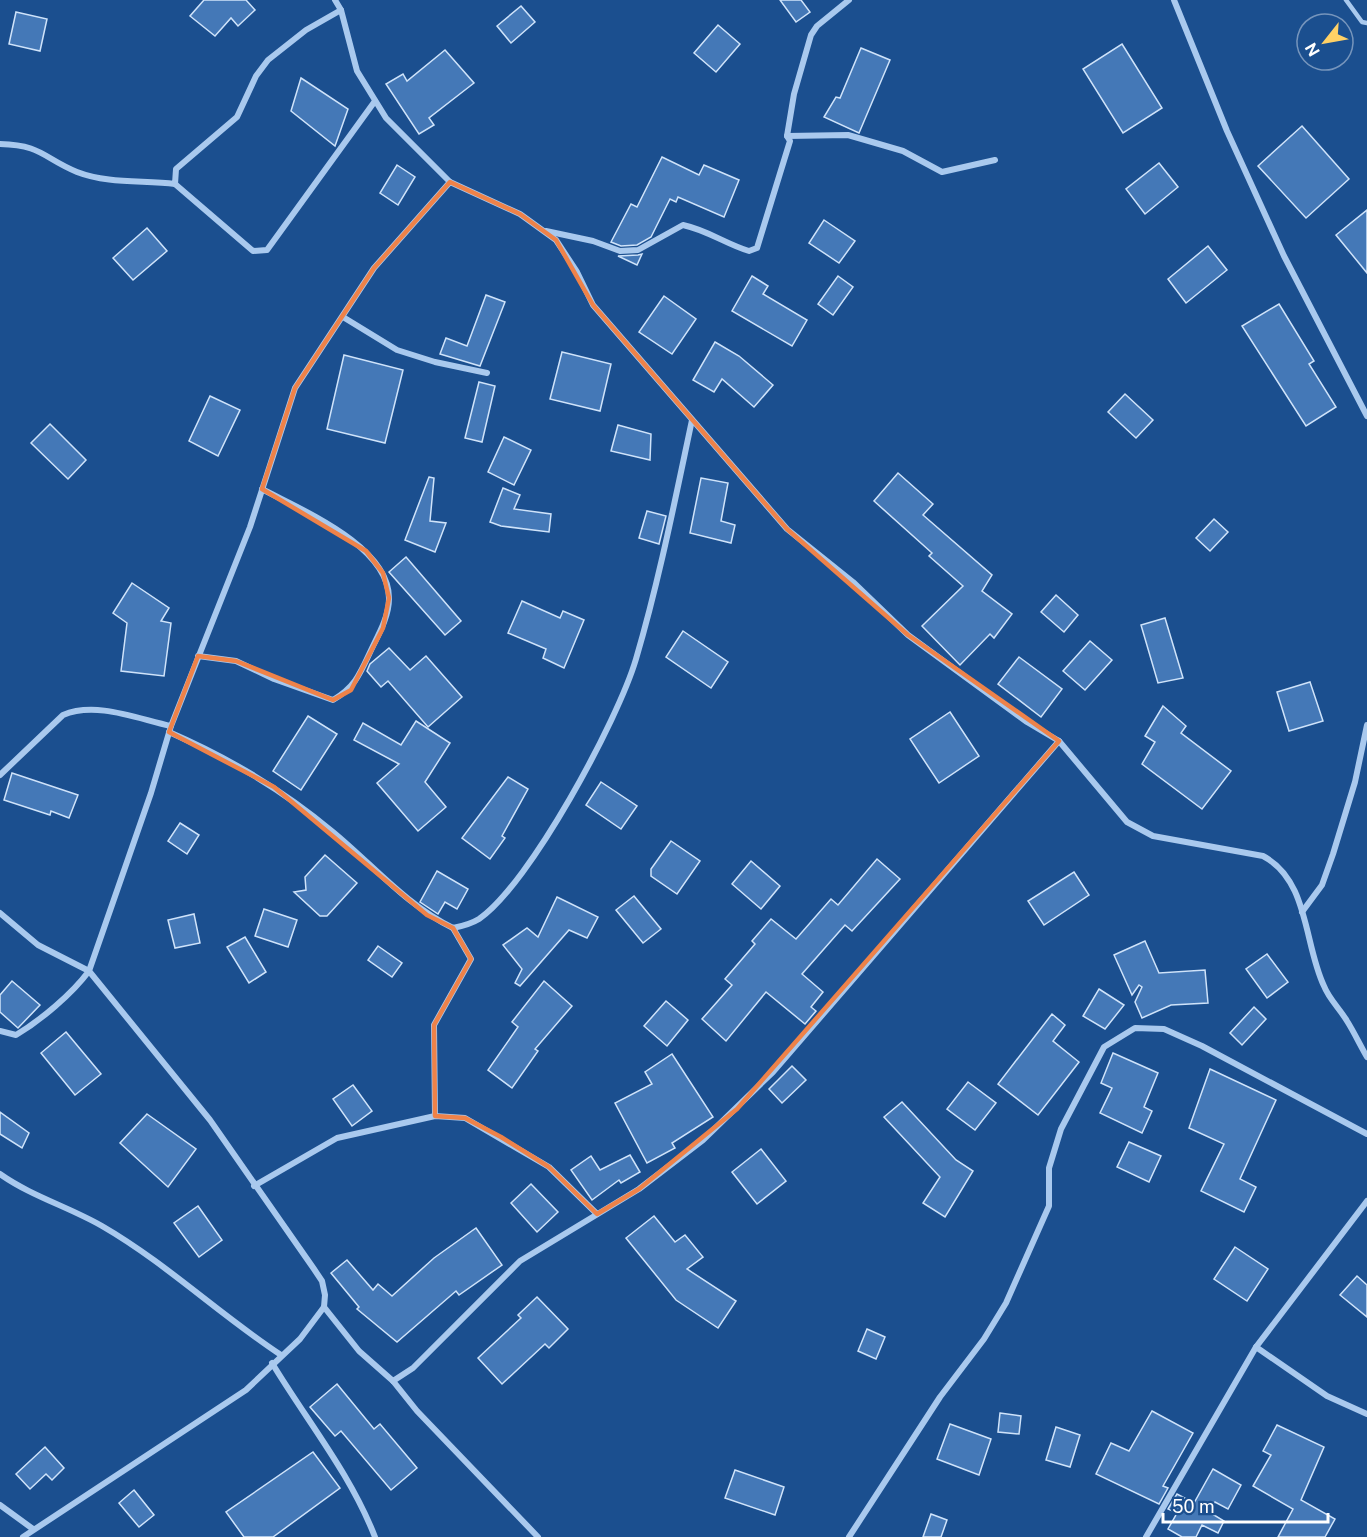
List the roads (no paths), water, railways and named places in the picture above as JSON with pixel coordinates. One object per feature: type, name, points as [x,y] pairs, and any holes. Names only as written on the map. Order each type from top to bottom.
[{"type":"street","points":[[335,0],[341,10],[357,71],[386,118],[450,182],[520,214],[546,231],[565,250],[592,305],[787,529],[853,582],[908,635],[1019,717],[1059,741],[1127,822],[1153,836],[1265,857],[1284,873],[1302,912],[1316,969],[1325,989],[1347,1020],[1367,1057]]},
{"type":"street","points":[[546,231],[593,241],[620,251],[638,250],[683,225],[699,229],[732,246],[749,251],[756,248],[790,141],[787,136],[794,94],[810,35],[817,26],[849,0]]},
{"type":"street","points":[[1174,0],[1227,131],[1284,256],[1367,416]]},
{"type":"street","points":[[175,184],[176,169],[237,117],[261,67],[306,30],[341,10]]},
{"type":"street","points":[[0,144],[23,145],[40,150],[77,172],[94,176],[175,184],[253,251],[267,250],[375,101]]},
{"type":"street","points":[[787,136],[848,135],[903,151],[942,172],[995,160]]},
{"type":"street","points":[[0,1031],[16,1035],[42,1019],[63,997],[80,984],[89,971],[151,793],[170,729],[250,527],[295,388],[374,268],[450,182]]},
{"type":"street","points":[[343,317],[397,350],[435,362],[487,373]]},
{"type":"street","points":[[453,928],[468,925],[480,918],[510,887],[541,846],[552,830],[625,690],[636,661],[665,548],[692,420]]},
{"type":"street","points":[[198,656],[236,661],[274,679],[333,700],[351,690],[383,628],[389,598],[383,573],[366,551],[330,526],[262,489]]},
{"type":"street","points":[[0,775],[63,715],[91,708],[170,729],[274,787],[333,832],[427,915],[453,928],[471,959],[434,1025],[435,1116]]},
{"type":"street","points":[[1302,912],[1322,885],[1333,854],[1355,782],[1367,725]]},
{"type":"street","points":[[393,1381],[413,1368],[520,1261],[639,1189],[703,1140],[737,1109],[773,1072],[1059,741]]},
{"type":"street","points":[[0,913],[38,945],[89,971],[210,1120],[322,1281],[325,1295],[324,1307],[300,1339],[246,1390],[23,1537]]},
{"type":"street","points":[[849,1537],[940,1396],[984,1339],[1006,1303],[1049,1206],[1049,1168],[1060,1129],[1104,1047],[1135,1028],[1164,1029],[1202,1046],[1367,1134]]},
{"type":"street","points":[[254,1186],[337,1138],[435,1116],[465,1118],[549,1167],[597,1214]]},
{"type":"street","points":[[0,1174],[102,1226],[155,1261],[232,1322],[281,1355]]},
{"type":"street","points":[[1146,1537],[1256,1347],[1367,1201]]},
{"type":"street","points":[[324,1307],[359,1352],[393,1381],[417,1411],[538,1537]]},
{"type":"street","points":[[1256,1347],[1327,1396],[1367,1414]]},
{"type":"street","points":[[272,1363],[343,1470],[375,1537]]},
{"type":"street","points":[[0,1505],[33,1529]]},
{"type":"lane","points":[[1346,0],[1362,22],[1367,23]]}]
